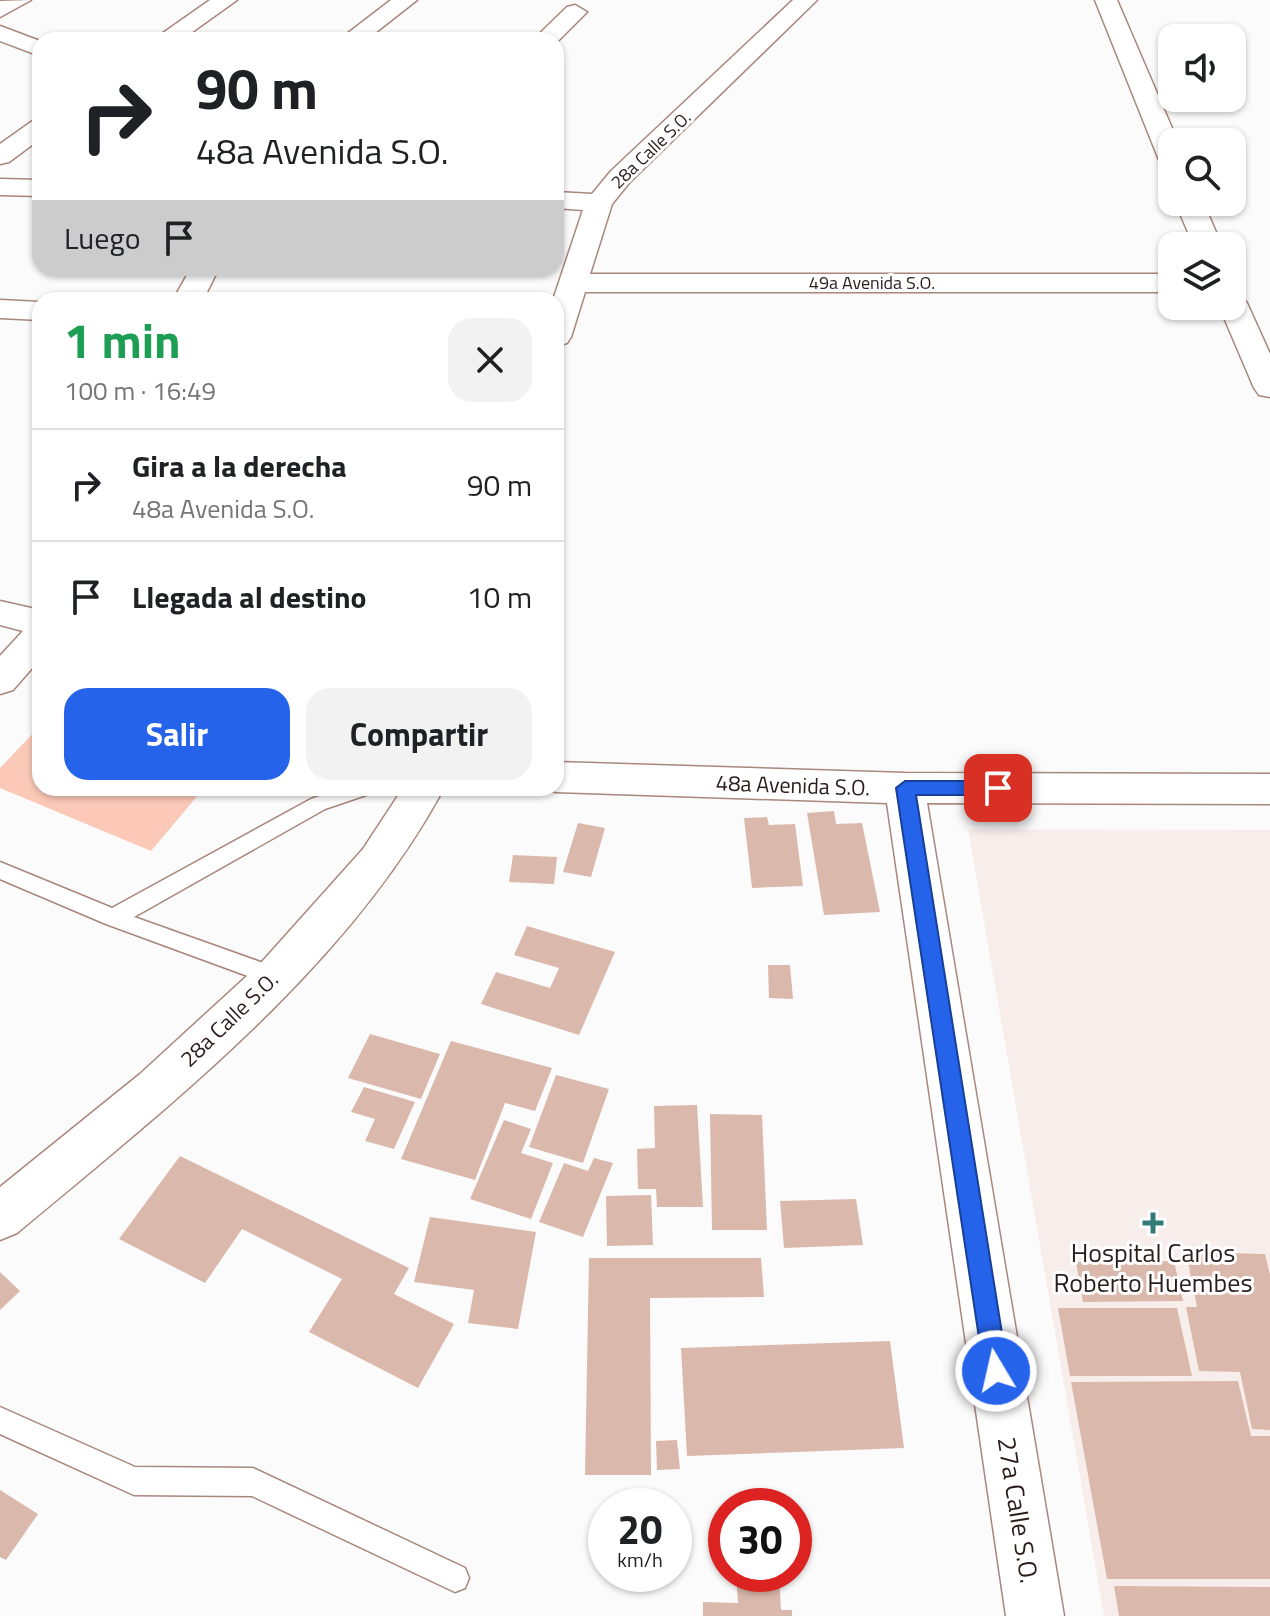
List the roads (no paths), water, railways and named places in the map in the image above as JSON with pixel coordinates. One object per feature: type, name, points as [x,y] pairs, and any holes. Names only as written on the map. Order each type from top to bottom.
[{"type":"street","points":[[0,10],[20,0]]},
{"type":"street","points":[[177,32],[226,0]]},
{"type":"street","points":[[362,32],[406,0]]},
{"type":"street","name":"28a Calle S.O.","points":[[564,308],[599,203],[620,177],[806,0]]},
{"type":"street","points":[[1106,0],[1159,128]]},
{"type":"street","points":[[554,32],[575,12]]},
{"type":"street","points":[[0,33],[32,46]]},
{"type":"street","points":[[0,156],[32,133]]},
{"type":"street","points":[[0,187],[32,188]]},
{"type":"street","points":[[564,201],[599,203]]},
{"type":"street","name":"49a Avenida S.O.","points":[[573,283],[1158,283]]},
{"type":"street","points":[[0,309],[32,311]]},
{"type":"street","points":[[1240,320],[1270,388]]},
{"type":"street","points":[[0,613],[32,621]]},
{"type":"street","points":[[0,680],[32,645]]},
{"type":"street","name":"48a Avenida S.O.","points":[[564,777],[905,788],[1270,789]]},
{"type":"street","name":"27a Calle S.O.","points":[[905,788],[1035,1616]]},
{"type":"street","name":"28a Calle S.O.","points":[[0,1217],[156,1089],[275,977],[378,861],[419,796]]},
{"type":"lane","points":[[113,918],[318,804],[342,796]]},
{"type":"lane","points":[[0,870],[113,918],[275,977]]},
{"type":"lane","points":[[0,1420],[134,1481],[253,1482],[455,1578]]},
{"type":"place","name":"Hospital Carlos Roberto Huembes","points":[[1153,1223]]}]
